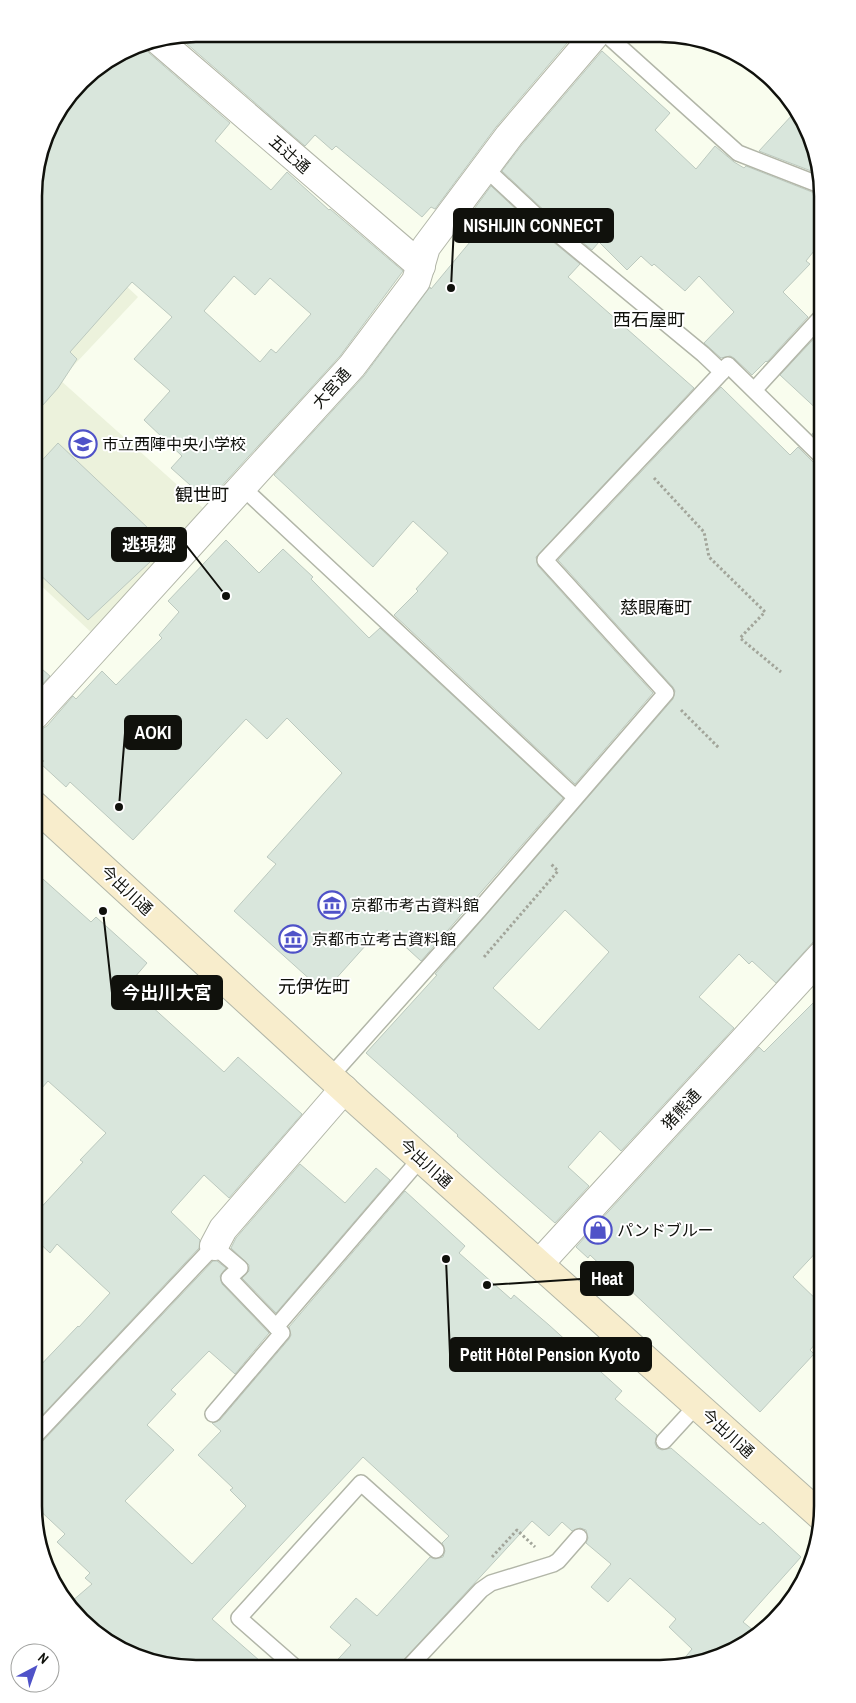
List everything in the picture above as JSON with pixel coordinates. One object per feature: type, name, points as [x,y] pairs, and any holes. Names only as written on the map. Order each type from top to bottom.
[{"type":"main road","name":"今出川通","points":[[43,813],[337,1083],[813,1508]]},
{"type":"street","name":"大宮通","points":[[43,705],[352,366],[416,280],[426,247],[509,136],[589,42]]},
{"type":"street","name":"五辻通","points":[[165,46],[420,266]]},
{"type":"street","name":"猪熊通","points":[[539,1264],[813,964]]},
{"type":"street","points":[[214,1246],[223,1229],[337,1083]]},
{"type":"lane","points":[[615,42],[738,152],[812,182]]},
{"type":"lane","points":[[485,168],[541,220],[703,354],[722,372]]},
{"type":"lane","points":[[755,389],[814,325]]},
{"type":"lane","points":[[337,1083],[532,847],[666,693],[546,560],[728,365],[755,389],[814,449]]},
{"type":"lane","points":[[242,486],[575,797]]},
{"type":"lane","points":[[276,1327],[421,1158]]},
{"type":"lane","points":[[43,1427],[214,1246],[240,1268],[230,1278],[282,1332],[213,1414]]},
{"type":"lane","points":[[664,1442],[697,1405]]},
{"type":"lane","points":[[287,1660],[239,1618],[361,1483],[436,1550]]},
{"type":"lane","points":[[414,1660],[477,1587],[553,1564],[558,1561],[579,1537]]},
{"type":"path","points":[[639,461],[704,532],[709,557],[765,612],[740,638],[781,672]]},
{"type":"path","points":[[666,693],[718,748]]},
{"type":"path","points":[[484,957],[558,871],[532,847]]},
{"type":"shaded area","name":"市立西陣中央小学校","points":[[43,208],[138,297],[60,380],[203,508],[92,633],[43,587]]},
{"type":"building","points":[[568,42],[496,127],[435,209],[431,207],[422,217],[336,146],[332,150],[315,135],[305,146],[186,43]]},
{"type":"building","points":[[147,51],[230,123],[215,141],[271,190],[287,172],[329,210],[403,271],[340,356],[208,501],[171,468],[182,456],[144,420],[170,391],[134,359],[172,317],[132,282],[70,352],[77,359],[58,388],[43,405],[43,187],[45,167],[58,128],[74,103],[95,81],[111,68],[128,58]],"holes":[[[234,276],[255,295],[270,278],[311,314],[276,353],[271,349],[260,362],[204,311]]]},
{"type":"building","points":[[602,51],[670,113],[655,130],[696,169],[715,146],[744,168],[746,166],[814,193],[814,251],[806,261],[810,264],[783,292],[808,317],[767,362],[752,375],[734,358],[730,356],[721,358],[704,343],[734,312],[699,276],[685,291],[654,264],[652,266],[641,256],[627,270],[599,242],[592,250],[547,213],[502,171]]},
{"type":"building","points":[[791,116],[805,147],[811,171],[759,151]]},
{"type":"building","points":[[491,186],[535,227],[580,264],[568,277],[694,388],[536,557],[538,566],[653,693],[575,784],[394,615],[418,591],[416,589],[448,553],[413,521],[373,567],[274,475],[364,376],[430,287],[431,289],[470,242],[458,231]]},
{"type":"building","points":[[814,339],[814,406],[780,375]]},
{"type":"building","points":[[721,387],[790,455],[798,447],[814,463],[813,941],[776,983],[752,961],[749,964],[739,954],[699,997],[734,1028],[621,1151],[600,1131],[568,1167],[589,1186],[555,1223],[366,1053],[437,975],[435,974],[673,699],[675,691],[558,560]],"holes":[[[565,910],[609,952],[539,1030],[493,988]]]},
{"type":"building","points":[[58,443],[167,546],[88,620],[43,578],[43,459]]},
{"type":"building","points":[[226,540],[259,573],[283,549],[313,577],[311,579],[369,638],[380,628],[563,798],[421,961],[387,930],[380,939],[375,935],[324,992],[234,911],[276,864],[267,857],[342,773],[287,718],[267,739],[246,719],[133,840],[70,782],[66,787],[43,766],[43,728],[73,696],[76,699],[102,671],[116,685],[162,638],[159,635],[179,612],[168,601]]},
{"type":"building","points":[[43,670],[50,676],[43,683]]},
{"type":"building","points":[[43,879],[91,922],[96,917],[147,963],[128,985],[224,1072],[238,1057],[302,1114],[229,1198],[204,1175],[171,1212],[200,1240],[199,1248],[43,1414],[43,1363],[110,1293],[57,1244],[50,1253],[43,1246],[43,1205],[83,1162],[80,1160],[106,1133],[48,1081],[43,1087]]},
{"type":"building","points":[[813,1003],[813,1255],[793,1277],[813,1296],[813,1346],[810,1350],[813,1355],[760,1412],[611,1272],[609,1273],[590,1255],[588,1258],[576,1247],[759,1047],[764,1052]]},
{"type":"building","points":[[300,1164],[345,1203],[376,1168],[390,1180],[276,1313],[242,1278],[249,1271],[249,1265],[231,1248],[236,1238]]},
{"type":"building","points":[[405,1191],[465,1246],[459,1253],[511,1299],[514,1295],[622,1391],[615,1399],[657,1435],[655,1443],[657,1448],[662,1450],[671,1448],[760,1525],[763,1522],[801,1557],[743,1622],[752,1629],[728,1645],[684,1658],[692,1649],[669,1627],[676,1619],[630,1578],[608,1602],[591,1587],[611,1564],[586,1543],[588,1538],[586,1530],[580,1528],[572,1531],[562,1522],[549,1536],[532,1521],[403,1660],[337,1660],[351,1645],[330,1627],[356,1598],[377,1616],[430,1557],[435,1559],[443,1557],[445,1551],[442,1543],[449,1536],[363,1457],[212,1619],[259,1660],[177,1659],[138,1649],[120,1640],[103,1629],[74,1599],[92,1584],[85,1578],[90,1573],[57,1542],[65,1534],[43,1513],[43,1441],[213,1261],[217,1261],[226,1268],[220,1276],[222,1284],[269,1333],[235,1374],[209,1351],[171,1390],[176,1394],[147,1425],[174,1450],[125,1501],[192,1564],[246,1506],[230,1490],[233,1488],[198,1455],[221,1431],[212,1423],[220,1420],[289,1339],[291,1335],[289,1327]]},
{"type":"place","name":"NISHIJIN CONNECT","points":[[451,288]]},
{"type":"place","name":"市立西陣中央小学校","points":[[83,444]]},
{"type":"place","name":"逃現郷","points":[[226,596]]},
{"type":"place","name":"AOKI","points":[[119,807]]},
{"type":"place","name":"京都市考古資料館","points":[[332,905]]},
{"type":"place","name":"今出川大宮","points":[[103,911]]},
{"type":"place","name":"京都市立考古資料館","points":[[293,939]]},
{"type":"place","name":"パンドブルー","points":[[598,1230]]},
{"type":"place","name":"Petit Hôtel Pension Kyoto","points":[[446,1259]]},
{"type":"place","name":"Heat","points":[[487,1285]]},
{"type":"district","name":"西石屋町","points":[[649,319]]},
{"type":"district","name":"観世町","points":[[202,494]]},
{"type":"district","name":"慈眼庵町","points":[[656,607]]},
{"type":"district","name":"元伊佐町","points":[[314,986]]}]
